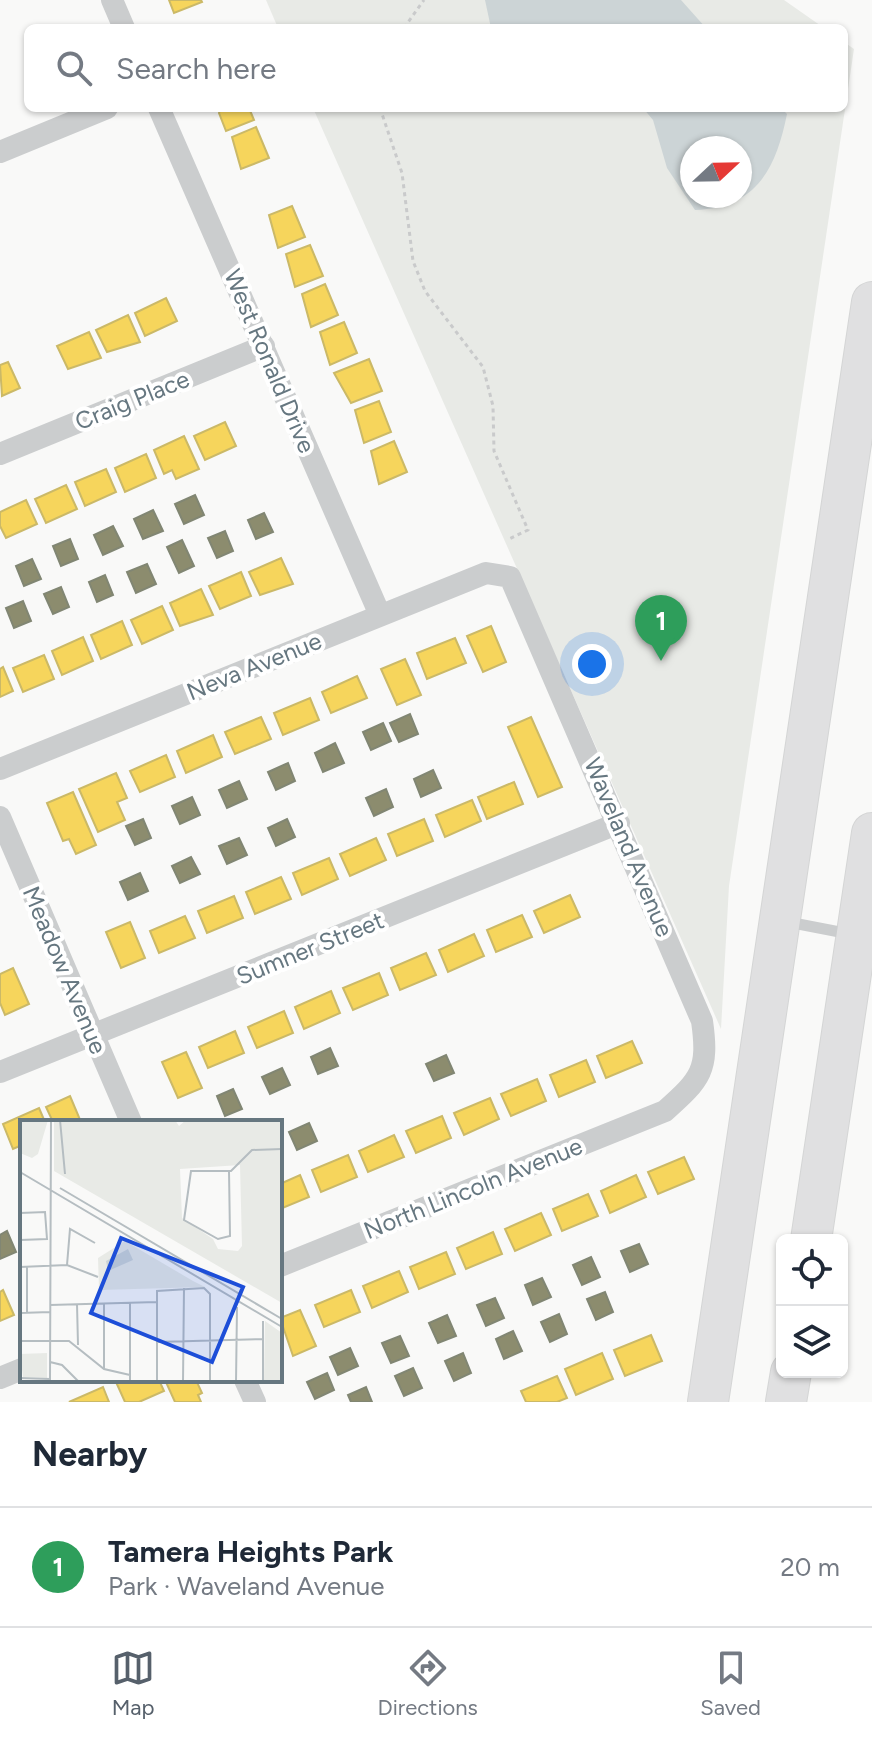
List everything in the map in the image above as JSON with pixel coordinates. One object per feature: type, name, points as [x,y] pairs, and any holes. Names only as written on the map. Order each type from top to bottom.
[{"type":"highway","points":[[708,1402],[872,302]]},
{"type":"highway","points":[[812,1234],[872,833]]},
{"type":"highway","points":[[786,1402],[790,1378]]},
{"type":"street","points":[[112,0],[122,24]]},
{"type":"street","points":[[0,152],[97,112]]},
{"type":"street","name":"West Ronald Drive","points":[[161,112],[380,615]]},
{"type":"street","name":"Craig Place","points":[[0,454],[264,346]]},
{"type":"street","name":"Neva Avenue","points":[[0,769],[486,573],[510,577]]},
{"type":"street","name":"Waveland Avenue","points":[[510,577],[619,823],[702,1021],[707,1057],[696,1083],[665,1111]]},
{"type":"street","name":"Meadow Avenue","points":[[0,817],[130,1120]]},
{"type":"street","name":"Sumner Street","points":[[0,1072],[619,823]]},
{"type":"street","name":"North Lincoln Avenue","points":[[282,1265],[665,1111]]},
{"type":"street","points":[[0,1378],[20,1370]]},
{"type":"street","points":[[246,1382],[255,1402]]},
{"type":"lane","points":[[780,921],[857,935]]},
{"type":"path","points":[[407,24],[424,0]]},
{"type":"path","points":[[381,112],[402,173],[413,261],[425,291],[483,367],[490,384],[494,451],[528,530],[509,539]]},
{"type":"shaded area","points":[[266,0],[784,0],[818,24],[276,24]]},
{"type":"shaded area","points":[[485,0],[681,0],[702,24],[490,24]]},
{"type":"shaded area","points":[[848,45],[854,49],[848,89]]},
{"type":"shaded area","points":[[315,112],[845,112],[729,886],[721,1029]]},
{"type":"shaded area","points":[[646,112],[787,114],[777,152],[760,182],[752,189],[752,136],[680,136],[680,188],[667,168],[653,120]]},
{"type":"building: Homes","points":[[169,0],[201,0],[202,2],[174,13]]},
{"type":"building: Homes","points":[[251,112],[254,120],[226,131],[219,113]]},
{"type":"building: Homes","points":[[256,127],[269,158],[241,169],[232,137]]},
{"type":"building: Homes","points":[[292,206],[305,237],[278,248],[269,215]]},
{"type":"building: Homes","points":[[310,245],[323,276],[295,287],[286,254]]},
{"type":"building: Homes","points":[[325,284],[338,315],[311,327],[302,294]]},
{"type":"building: Homes","points":[[166,298],[177,321],[145,336],[135,313]]},
{"type":"building: Homes","points":[[128,315],[140,342],[107,352],[96,330]]},
{"type":"building: Homes","points":[[344,322],[357,353],[330,365],[320,332]]},
{"type":"building: Homes","points":[[89,332],[101,358],[68,369],[57,346]]},
{"type":"building: Homes","points":[[369,359],[382,391],[351,403],[334,373]]},
{"type":"building: Homes","points":[[8,362],[20,388],[2,396],[0,365]]},
{"type":"building: Homes","points":[[379,401],[391,432],[364,443],[355,410]]},
{"type":"building: Homes","points":[[225,422],[236,446],[205,460],[194,436]]},
{"type":"building: Homes","points":[[184,436],[199,469],[176,479],[172,470],[164,474],[154,450]]},
{"type":"building: Homes","points":[[394,441],[407,472],[379,484],[371,451]]},
{"type":"building: Homes","points":[[146,454],[156,478],[125,492],[115,468]]},
{"type":"building: Homes","points":[[106,469],[116,492],[85,506],[75,482]]},
{"type":"building: Homes","points":[[66,485],[77,509],[46,523],[35,499]]},
{"type":"building: Homes","points":[[26,500],[37,524],[6,538],[0,526],[0,512]]},
{"type":"building: Homes","points":[[281,558],[293,584],[260,595],[249,572]]},
{"type":"building: Homes","points":[[241,572],[251,596],[220,609],[209,586]]},
{"type":"building: Homes","points":[[201,589],[213,615],[180,626],[170,603]]},
{"type":"building: Homes","points":[[162,606],[173,630],[142,644],[131,620]]},
{"type":"building: Homes","points":[[122,621],[132,645],[101,659],[91,635]]},
{"type":"building: Homes","points":[[491,626],[506,662],[483,672],[467,636]]},
{"type":"building: Homes","points":[[83,637],[93,661],[62,675],[52,651]]},
{"type":"building: Homes","points":[[455,638],[466,663],[427,679],[417,653]]},
{"type":"building: Homes","points":[[44,655],[54,679],[23,692],[13,668]]},
{"type":"building: Homes","points":[[405,659],[421,695],[397,705],[381,669]]},
{"type":"building: Homes","points":[[3,667],[13,691],[0,697],[0,669]]},
{"type":"building: Homes","points":[[357,676],[367,698],[331,713],[322,692]]},
{"type":"building: Homes","points":[[310,698],[319,720],[283,735],[274,713]]},
{"type":"building: Homes","points":[[261,717],[271,739],[235,754],[225,732]]},
{"type":"building: Homes","points":[[531,717],[562,787],[538,797],[508,727]]},
{"type":"building: Homes","points":[[213,735],[222,757],[186,773],[177,751]]},
{"type":"building: Homes","points":[[166,755],[175,777],[140,792],[130,771]]},
{"type":"building: Homes","points":[[116,773],[127,798],[117,802],[125,820],[98,832],[79,789]]},
{"type":"building: Homes","points":[[514,782],[523,804],[487,819],[478,797]]},
{"type":"building: Homes","points":[[73,792],[96,845],[76,854],[69,839],[63,841],[47,803]]},
{"type":"building: Homes","points":[[472,800],[481,821],[445,837],[436,815]]},
{"type":"building: Homes","points":[[424,819],[433,841],[397,856],[388,834]]},
{"type":"building: Homes","points":[[376,838],[386,860],[350,876],[340,854]]},
{"type":"building: Homes","points":[[329,858],[338,879],[302,895],[293,873]]},
{"type":"building: Homes","points":[[281,877],[291,899],[255,914],[246,892]]},
{"type":"building: Homes","points":[[570,895],[580,917],[544,933],[534,911]]},
{"type":"building: Homes","points":[[234,896],[243,918],[207,933],[198,911]]},
{"type":"building: Homes","points":[[522,915],[532,937],[496,952],[487,930]]},
{"type":"building: Homes","points":[[185,916],[195,938],[159,953],[150,931]]},
{"type":"building: Homes","points":[[130,922],[145,958],[121,968],[106,932]]},
{"type":"building: Homes","points":[[474,934],[484,956],[448,972],[439,950]]},
{"type":"building: Homes","points":[[426,953],[436,975],[400,990],[391,968]]},
{"type":"building: Homes","points":[[13,968],[29,1004],[5,1015],[0,1003],[0,974]]},
{"type":"building: Homes","points":[[379,973],[388,995],[353,1010],[343,988]]},
{"type":"building: Homes","points":[[331,991],[340,1013],[304,1029],[295,1007]]},
{"type":"building: Homes","points":[[284,1011],[293,1033],[257,1048],[248,1027]]},
{"type":"building: Homes","points":[[235,1031],[244,1053],[208,1068],[199,1047]]},
{"type":"building: Homes","points":[[632,1041],[642,1063],[606,1078],[597,1056]]},
{"type":"building: Homes","points":[[186,1052],[202,1088],[178,1098],[162,1062]]},
{"type":"building: Homes","points":[[586,1060],[595,1082],[559,1097],[550,1075]]},
{"type":"building: Homes","points":[[537,1079],[546,1101],[511,1116],[501,1094]]},
{"type":"building: Homes","points":[[70,1096],[80,1120],[52,1120],[46,1107]]},
{"type":"building: Homes","points":[[490,1098],[499,1119],[464,1135],[454,1113]]},
{"type":"building: Homes","points":[[39,1108],[44,1120],[20,1120],[20,1146],[13,1149],[3,1124]]},
{"type":"building: Homes","points":[[442,1116],[451,1138],[416,1153],[406,1131]]},
{"type":"building: Homes","points":[[394,1135],[404,1157],[368,1172],[359,1151]]},
{"type":"building: Homes","points":[[348,1155],[357,1177],[321,1192],[312,1170]]},
{"type":"building: Homes","points":[[684,1157],[694,1179],[658,1194],[648,1172]]},
{"type":"building: Homes","points":[[300,1175],[309,1197],[282,1208],[282,1183]]},
{"type":"building: Homes","points":[[636,1175],[646,1197],[610,1213],[601,1191]]},
{"type":"building: Homes","points":[[588,1194],[598,1216],[562,1231],[553,1209]]},
{"type":"building: Homes","points":[[541,1213],[551,1235],[515,1251],[505,1229]]},
{"type":"building: Homes","points":[[493,1232],[502,1254],[466,1269],[457,1248]]},
{"type":"building: Homes","points":[[446,1252],[455,1274],[419,1289],[410,1267]]},
{"type":"building: Homes","points":[[399,1271],[408,1292],[372,1308],[363,1286]]},
{"type":"building: Homes","points":[[3,1290],[14,1315],[0,1321],[0,1292]]},
{"type":"building: Homes","points":[[351,1290],[360,1312],[324,1327],[315,1305]]},
{"type":"building: Homes","points":[[300,1310],[316,1346],[293,1356],[282,1317]]},
{"type":"building: Homes","points":[[651,1335],[662,1361],[625,1376],[614,1350]]},
{"type":"building: Homes","points":[[602,1353],[613,1379],[576,1395],[565,1369]]},
{"type":"building: Homes","points":[[557,1376],[567,1398],[557,1402],[526,1402],[521,1391]]},
{"type":"building: Homes","points":[[116,1382],[160,1382],[164,1391],[139,1402],[125,1402]]},
{"type":"building: Homes","points":[[166,1382],[197,1382],[202,1393],[198,1395],[201,1402],[175,1402]]},
{"type":"building: Homes","points":[[103,1387],[109,1402],[69,1402]]},
{"type":"building: Industry","points":[[195,495],[204,515],[184,524],[175,504]]},
{"type":"building: Industry","points":[[153,510],[163,531],[143,539],[134,519]]},
{"type":"building: Industry","points":[[264,513],[273,532],[256,539],[248,520]]},
{"type":"building: Industry","points":[[113,526],[123,546],[103,555],[94,535]]},
{"type":"building: Industry","points":[[225,531],[233,551],[217,558],[208,538]]},
{"type":"building: Industry","points":[[70,539],[78,559],[61,566],[53,546]]},
{"type":"building: Industry","points":[[182,540],[194,566],[179,573],[167,547]]},
{"type":"building: Industry","points":[[32,559],[41,579],[24,586],[16,566]]},
{"type":"building: Industry","points":[[147,564],[156,584],[136,593],[127,572]]},
{"type":"building: Industry","points":[[105,575],[113,595],[97,602],[89,582]]},
{"type":"building: Industry","points":[[61,587],[69,607],[53,614],[44,594]]},
{"type":"building: Industry","points":[[23,601],[31,621],[14,628],[6,608]]},
{"type":"building: Industry","points":[[410,714],[418,734],[399,742],[390,723]]},
{"type":"building: Industry","points":[[383,723],[391,741],[371,750],[363,732]]},
{"type":"building: Industry","points":[[335,743],[344,763],[323,772],[315,753]]},
{"type":"building: Industry","points":[[288,763],[295,781],[276,790],[268,772]]},
{"type":"building: Industry","points":[[433,770],[441,788],[421,797],[414,779]]},
{"type":"building: Industry","points":[[239,781],[247,799],[227,808],[219,790]]},
{"type":"building: Industry","points":[[386,789],[393,807],[374,816],[366,798]]},
{"type":"building: Industry","points":[[192,797],[200,815],[180,824],[172,806]]},
{"type":"building: Industry","points":[[143,819],[151,838],[135,845],[126,826]]},
{"type":"building: Industry","points":[[287,819],[295,837],[276,846],[268,828]]},
{"type":"building: Industry","points":[[239,838],[247,855],[227,864],[219,846]]},
{"type":"building: Industry","points":[[191,857],[200,874],[180,883],[172,866]]},
{"type":"building: Industry","points":[[140,873],[148,891],[128,900],[120,882]]},
{"type":"building: Industry","points":[[330,1048],[338,1066],[318,1074],[311,1057]]},
{"type":"building: Industry","points":[[446,1055],[454,1073],[434,1081],[426,1064]]},
{"type":"building: Industry","points":[[282,1068],[290,1085],[270,1094],[262,1077]]},
{"type":"building: Industry","points":[[233,1089],[242,1109],[225,1116],[217,1096]]},
{"type":"building: Industry","points":[[309,1123],[317,1141],[297,1150],[289,1132]]},
{"type":"building: Industry","points":[[7,1231],[16,1252],[0,1259],[0,1235]]},
{"type":"building: Industry","points":[[639,1244],[648,1264],[630,1272],[621,1251]]},
{"type":"building: Industry","points":[[591,1257],[600,1277],[582,1285],[573,1265]]},
{"type":"building: Industry","points":[[542,1278],[551,1297],[533,1305],[525,1285]]},
{"type":"building: Industry","points":[[605,1292],[613,1312],[596,1320],[587,1299]]},
{"type":"building: Industry","points":[[495,1298],[504,1318],[486,1326],[477,1305]]},
{"type":"building: Industry","points":[[559,1314],[567,1334],[550,1342],[541,1322]]},
{"type":"building: Industry","points":[[447,1315],[456,1336],[438,1343],[429,1323]]},
{"type":"building: Industry","points":[[513,1331],[522,1351],[504,1359],[496,1339]]},
{"type":"building: Industry","points":[[400,1336],[409,1356],[391,1363],[382,1343]]},
{"type":"building: Industry","points":[[350,1348],[358,1366],[338,1375],[330,1357]]},
{"type":"building: Industry","points":[[463,1353],[471,1373],[454,1381],[445,1361]]},
{"type":"building: Industry","points":[[413,1368],[422,1388],[404,1396],[395,1376]]},
{"type":"building: Industry","points":[[327,1373],[334,1390],[315,1399],[307,1382]]},
{"type":"building: Industry","points":[[366,1387],[372,1402],[351,1402],[348,1395]]},
{"type":"place","name":"Tamera Heights Park","points":[[661,661]]}]
